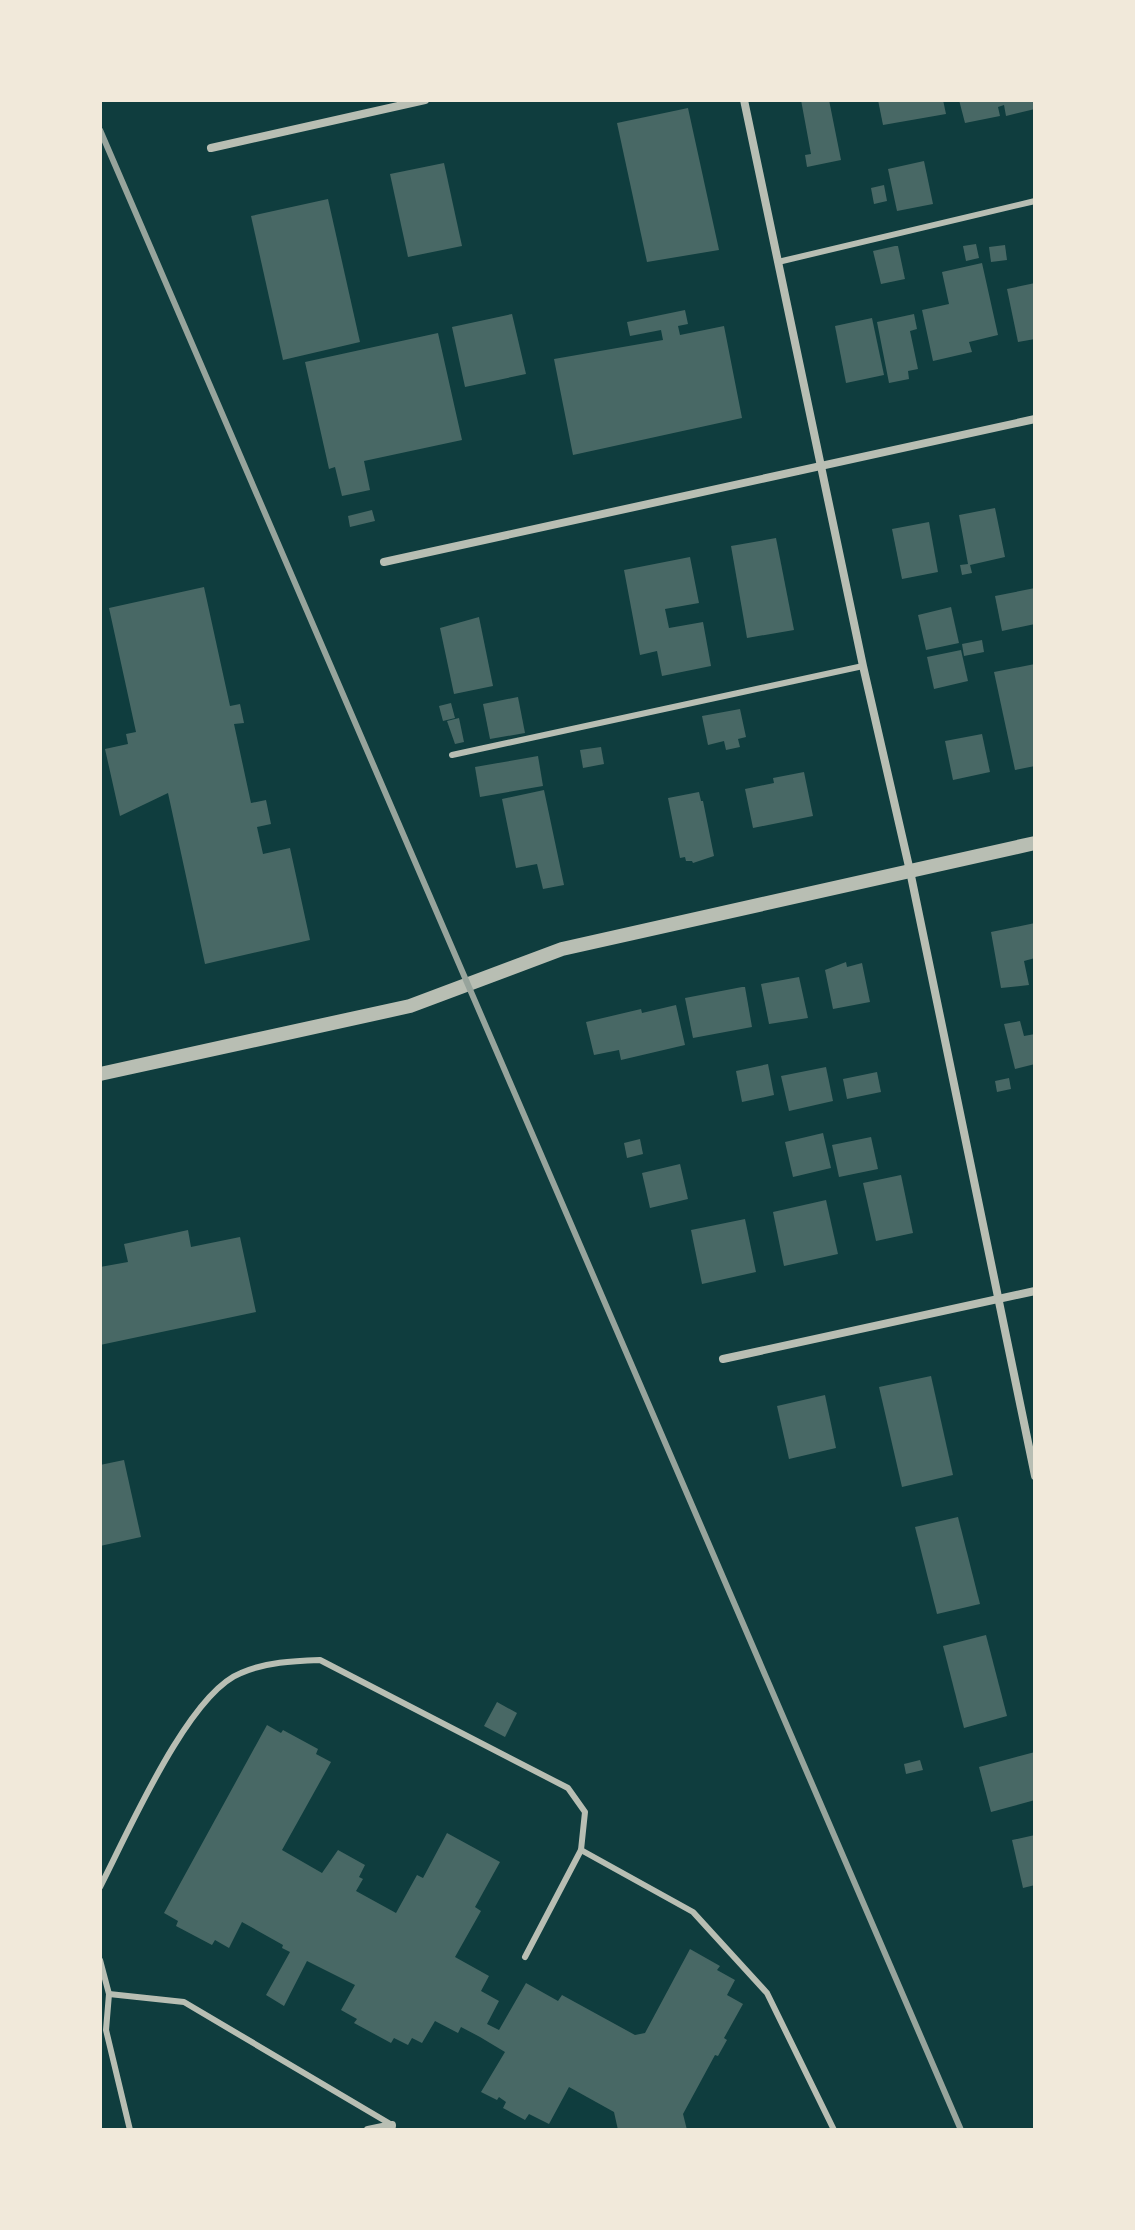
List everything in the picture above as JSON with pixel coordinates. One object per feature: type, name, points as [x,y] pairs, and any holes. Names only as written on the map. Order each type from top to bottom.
[{"type":"street","points":[[211,148],[425,100]]},
{"type":"street","points":[[744,100],[863,666],[910,871],[1035,1476]]},
{"type":"street","points":[[384,562],[1035,419]]},
{"type":"street","points":[[100,1074],[410,1006],[562,949],[1035,843]]},
{"type":"street","points":[[723,1359],[1035,1291]]},
{"type":"street","points":[[368,2130],[392,2127]]},
{"type":"lane","points":[[777,262],[1035,201]]},
{"type":"lane","points":[[452,755],[863,666]]},
{"type":"lane","points":[[100,1887],[177,1739],[208,1698],[238,1673],[279,1662],[320,1660],[568,1788],[585,1812],[581,1850],[525,1957]]},
{"type":"lane","points":[[581,1850],[693,1912],[767,1993],[834,2130]]},
{"type":"lane","points":[[100,1960],[109,1994],[106,2030],[130,2130]]},
{"type":"lane","points":[[109,1994],[184,2002],[392,2127]]},
{"type":"lane","points":[[100,2038],[106,2030]]},
{"type":"building","points":[[801,100],[829,100],[841,160],[807,167],[805,155],[811,154]]},
{"type":"building","points":[[878,100],[943,100],[946,114],[883,125]]},
{"type":"building","points":[[959,100],[1035,100],[1035,109],[1006,116],[1004,105],[998,107],[1000,116],[965,123]]},
{"type":"building","points":[[688,108],[719,250],[647,262],[617,123]]},
{"type":"building","points":[[924,161],[933,204],[897,211],[888,169]]},
{"type":"building","points":[[444,163],[462,246],[408,257],[390,174]]},
{"type":"building","points":[[884,185],[887,201],[874,204],[871,188]]},
{"type":"building","points":[[328,199],[360,342],[283,360],[251,216]]},
{"type":"building","points":[[976,244],[979,258],[966,261],[963,246]]},
{"type":"building","points":[[1005,245],[1007,260],[991,262],[989,247]]},
{"type":"building","points":[[898,246],[905,279],[881,284],[873,251]]},
{"type":"building","points":[[982,263],[998,335],[969,342],[972,352],[933,361],[922,310],[949,304],[942,272]]},
{"type":"building","points":[[1035,283],[1035,339],[1018,342],[1007,289]]},
{"type":"building","points":[[685,310],[688,324],[678,326],[680,335],[724,326],[742,418],[573,455],[554,359],[663,340],[661,330],[630,336],[627,322]]},
{"type":"building","points":[[512,314],[526,374],[465,387],[452,327]]},
{"type":"building","points":[[914,314],[917,329],[910,331],[918,369],[908,371],[909,379],[889,383],[877,322]]},
{"type":"building","points":[[872,318],[884,375],[846,383],[835,326]]},
{"type":"building","points":[[438,333],[462,440],[364,461],[370,490],[342,496],[335,467],[329,469],[305,362]]},
{"type":"building","points":[[995,508],[1005,557],[970,565],[972,573],[962,575],[960,565],[968,564],[959,515]]},
{"type":"building","points":[[372,510],[375,521],[350,527],[348,516]]},
{"type":"building","points":[[929,522],[938,572],[902,579],[892,529]]},
{"type":"building","points":[[776,538],[794,630],[747,638],[731,546]]},
{"type":"building","points":[[690,557],[699,603],[665,609],[669,628],[703,622],[711,666],[662,676],[657,651],[640,655],[624,570]]},
{"type":"building","points":[[204,587],[230,706],[240,704],[244,723],[234,724],[251,803],[266,800],[271,824],[257,827],[263,854],[290,848],[310,940],[205,964],[168,793],[120,816],[105,749],[128,744],[126,734],[136,732],[109,608]]},
{"type":"building","points":[[1035,588],[1035,624],[1002,631],[995,596]]},
{"type":"building","points":[[951,607],[959,643],[926,650],[918,615]]},
{"type":"building","points":[[479,617],[493,686],[454,694],[440,628]]},
{"type":"building","points":[[982,640],[984,652],[964,656],[962,644]]},
{"type":"building","points":[[961,650],[968,681],[934,689],[927,657]]},
{"type":"building","points":[[1035,664],[1035,766],[1015,770],[994,672]]},
{"type":"building","points":[[518,697],[525,733],[490,739],[483,704]]},
{"type":"building","points":[[451,703],[455,718],[443,721],[439,706]]},
{"type":"building","points":[[740,709],[746,737],[738,739],[740,747],[726,750],[724,741],[708,745],[702,716]]},
{"type":"building","points":[[459,718],[464,742],[455,744],[447,721]]},
{"type":"building","points":[[982,734],[990,772],[953,780],[945,741]]},
{"type":"building","points":[[601,747],[604,764],[583,768],[580,750]]},
{"type":"building","points":[[538,756],[543,786],[480,797],[475,767]]},
{"type":"building","points":[[804,772],[813,816],[753,828],[745,789],[774,783],[773,778]]},
{"type":"building","points":[[544,790],[564,885],[543,889],[537,864],[516,868],[502,799]]},
{"type":"building","points":[[699,792],[714,856],[693,863],[686,861],[685,857],[680,858],[668,798]]},
{"type":"building","points":[[1035,923],[1035,958],[1024,961],[1029,985],[1001,988],[991,932]]},
{"type":"building","points":[[846,962],[847,967],[862,963],[870,1002],[833,1009],[825,970]]},
{"type":"building","points":[[799,977],[808,1018],[769,1024],[761,984]]},
{"type":"building","points":[[745,987],[752,1027],[693,1038],[685,998]]},
{"type":"building","points":[[676,1005],[685,1045],[621,1060],[619,1050],[594,1055],[586,1022],[641,1009],[642,1013]]},
{"type":"building","points":[[1020,1021],[1024,1036],[1035,1034],[1035,1064],[1015,1069],[1004,1024]]},
{"type":"building","points":[[768,1064],[774,1095],[742,1102],[736,1071]]},
{"type":"building","points":[[826,1067],[833,1101],[789,1111],[781,1076]]},
{"type":"building","points":[[877,1072],[881,1092],[847,1099],[843,1079]]},
{"type":"building","points":[[1009,1078],[1011,1089],[997,1092],[995,1081]]},
{"type":"building","points":[[823,1133],[831,1168],[793,1177],[785,1142]]},
{"type":"building","points":[[871,1137],[878,1169],[839,1177],[832,1145]]},
{"type":"building","points":[[640,1139],[643,1154],[627,1158],[624,1143]]},
{"type":"building","points":[[680,1164],[688,1199],[650,1208],[642,1173]]},
{"type":"building","points":[[901,1175],[913,1233],[876,1241],[863,1183]]},
{"type":"building","points":[[826,1200],[838,1254],[784,1266],[773,1212]]},
{"type":"building","points":[[745,1219],[756,1272],[702,1284],[691,1230]]},
{"type":"building","points":[[188,1230],[191,1247],[240,1237],[256,1312],[100,1345],[100,1267],[128,1262],[124,1244]]},
{"type":"building","points":[[931,1376],[953,1475],[902,1487],[879,1387]]},
{"type":"building","points":[[825,1395],[836,1448],[789,1459],[777,1406]]},
{"type":"building","points":[[124,1460],[141,1537],[100,1546],[100,1465]]},
{"type":"building","points":[[958,1517],[980,1604],[937,1614],[915,1527]]},
{"type":"building","points":[[986,1635],[1007,1716],[964,1728],[943,1646]]},
{"type":"building","points":[[497,1702],[517,1713],[505,1737],[484,1726]]},
{"type":"building","points":[[267,1725],[318,1749],[316,1754],[331,1762],[282,1850],[322,1873],[338,1850],[365,1865],[359,1877],[363,1879],[356,1891],[396,1913],[417,1875],[423,1878],[447,1833],[500,1862],[475,1907],[481,1911],[455,1957],[489,1976],[481,1991],[499,2001],[487,2024],[499,2030],[526,1983],[558,2001],[562,1995],[635,2035],[645,2033],[690,1949],[720,1966],[717,1970],[735,1980],[727,1995],[743,2004],[724,2038],[727,2040],[718,2056],[715,2055],[683,2114],[687,2130],[618,2130],[614,2112],[569,2087],[549,2124],[529,2114],[525,2120],[503,2108],[506,2102],[499,2097],[497,2100],[481,2092],[505,2052],[480,2037],[461,2027],[458,2033],[435,2021],[422,2043],[412,2038],[408,2045],[394,2038],[391,2043],[354,2023],[357,2019],[341,2010],[355,1985],[307,1961],[284,2006],[266,1995],[290,1952],[282,1948],[283,1945],[242,1922],[229,1948],[215,1940],[212,1945],[176,1926],[178,1921],[164,1913]]},
{"type":"building","points":[[1035,1752],[1035,1800],[991,1812],[979,1767]]},
{"type":"building","points":[[920,1760],[923,1770],[906,1774],[904,1764]]},
{"type":"building","points":[[1035,1835],[1035,1885],[1023,1888],[1012,1840]]},
{"type":"railway","points":[[100,130],[961,2130]]}]
